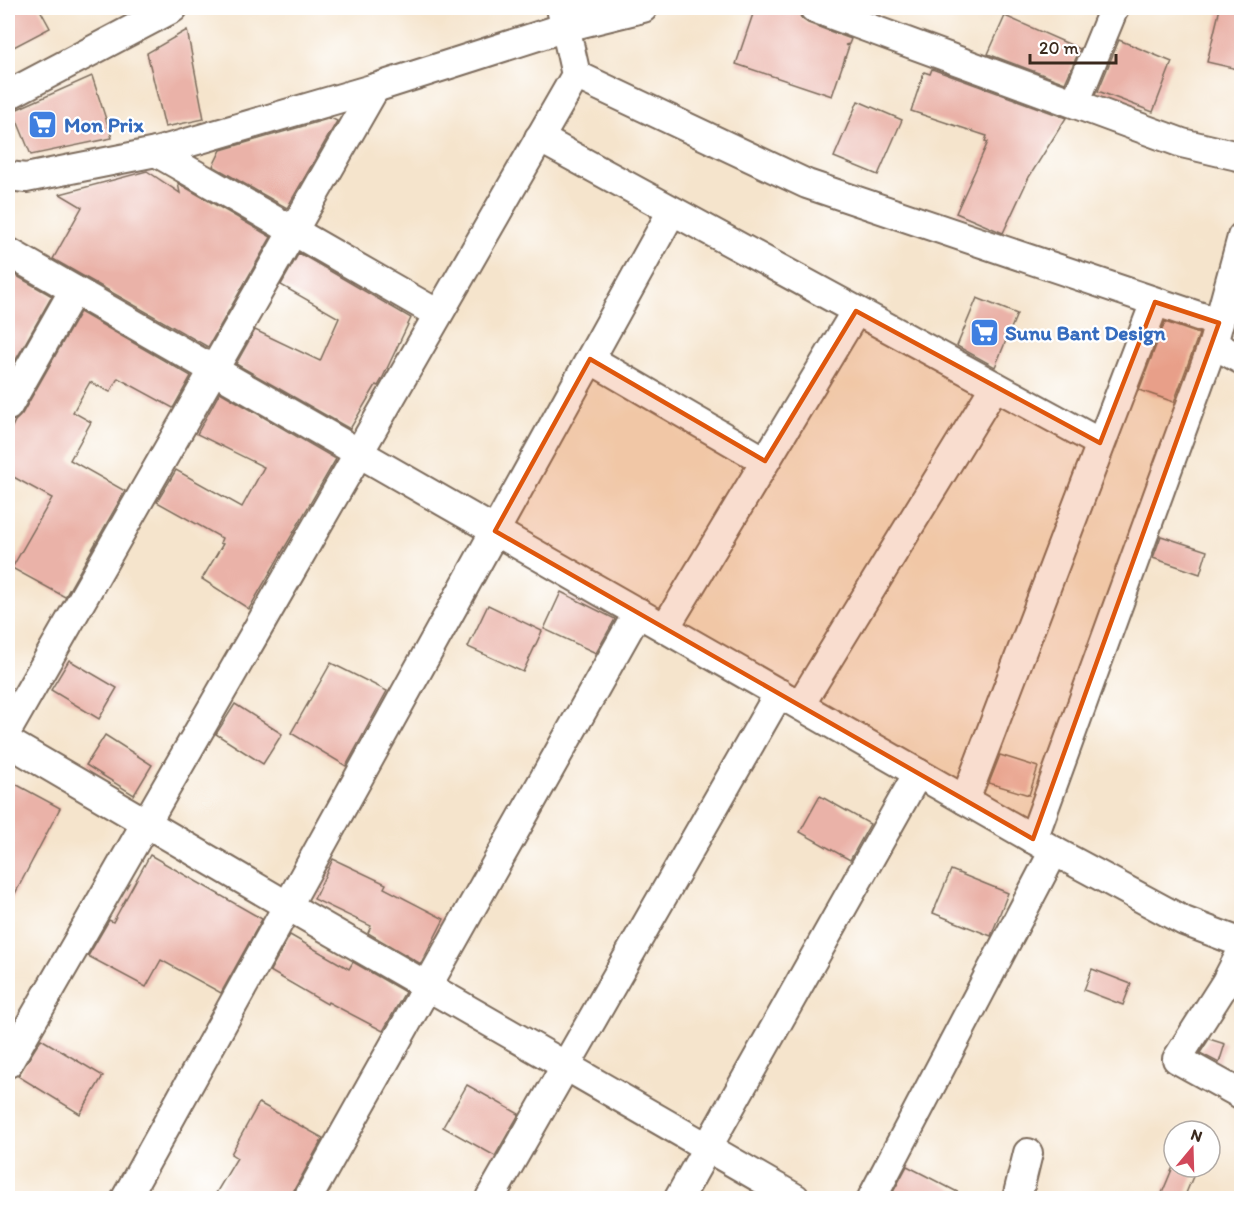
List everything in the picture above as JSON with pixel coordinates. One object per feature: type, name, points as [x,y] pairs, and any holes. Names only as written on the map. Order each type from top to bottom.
[{"type":"street","points":[[8,95],[173,8]]},
{"type":"street","points":[[8,176],[26,178],[156,152],[375,88],[564,17],[643,8]]},
{"type":"street","points":[[814,8],[1182,143],[1242,157]]},
{"type":"street","points":[[1075,103],[1114,8]]},
{"type":"street","points":[[8,1063],[576,75],[564,17]]},
{"type":"street","points":[[576,75],[807,184],[1155,302],[1225,316]]},
{"type":"street","points":[[8,729],[375,88]]},
{"type":"street","points":[[539,138],[1100,443]]},
{"type":"street","points":[[156,152],[438,314]]},
{"type":"street","points":[[126,1198],[672,211]]},
{"type":"street","points":[[872,1198],[1044,845],[1225,316],[1242,237]]},
{"type":"street","points":[[8,252],[1044,845],[1184,921],[1242,943]]},
{"type":"street","points":[[8,406],[75,290]]},
{"type":"street","points":[[965,800],[1155,302]]},
{"type":"street","points":[[665,628],[856,311]]},
{"type":"street","points":[[1225,316],[1242,360]]},
{"type":"street","points":[[590,359],[765,460]]},
{"type":"street","points":[[490,1198],[566,1065],[789,699],[995,386]]},
{"type":"street","points":[[308,1198],[638,612]]},
{"type":"street","points":[[8,742],[795,1198]]},
{"type":"street","points":[[679,1198],[918,773]]},
{"type":"street","points":[[1242,951],[1226,982],[1177,1059],[1242,1095]]},
{"type":"street","points":[[1017,1198],[1028,1152]]},
{"type":"highlighted area","points":[[1155,302],[1219,323],[1033,839],[495,531],[590,359],[765,461],[856,311],[1100,443]]},
{"type":"building","points":[[8,8],[39,8],[50,28],[8,50]]},
{"type":"building","points":[[755,8],[798,8],[801,18],[808,23],[851,39],[849,44],[845,45],[849,46],[832,96],[736,64]]},
{"type":"building","points":[[1220,8],[1242,8],[1242,70],[1207,62]]},
{"type":"building","points":[[1005,16],[1080,49],[1065,83],[988,54]]},
{"type":"building","points":[[187,30],[204,119],[165,127],[147,53]]},
{"type":"building","points":[[1119,40],[1172,62],[1153,112],[1098,91]]},
{"type":"building","points":[[932,69],[1066,118],[1029,177],[1003,233],[956,213],[988,142],[985,141],[987,136],[911,111],[924,72],[930,74]]},
{"type":"building","points":[[92,76],[112,138],[31,155],[13,111]]},
{"type":"building","points":[[858,101],[902,120],[878,175],[834,157]]},
{"type":"building","points":[[331,118],[337,121],[287,208],[213,166],[221,150]]},
{"type":"building","points":[[147,171],[180,193],[178,183],[271,237],[208,347],[53,259],[82,207],[60,194]]},
{"type":"building","points":[[299,253],[411,318],[382,379],[378,386],[376,385],[350,429],[236,364],[255,330],[320,361],[339,318],[281,285]]},
{"type":"building","points":[[8,271],[52,296],[10,370],[8,369]]},
{"type":"building","points":[[977,298],[1017,314],[995,367],[957,346]]},
{"type":"building","points":[[80,312],[191,376],[173,408],[118,378],[110,392],[90,382],[73,412],[91,422],[70,460],[125,491],[65,597],[12,568],[52,498],[8,474],[8,435]]},
{"type":"building","points":[[1165,322],[1199,334],[1174,402],[1139,390]]},
{"type":"building","points":[[220,392],[336,459],[249,609],[202,579],[223,544],[220,543],[222,538],[157,502],[176,470],[242,507],[264,467],[197,434]]},
{"type":"building","points":[[1161,536],[1207,551],[1200,574],[1153,558]]},
{"type":"building","points":[[561,592],[615,619],[596,653],[544,629]]},
{"type":"building","points":[[488,605],[542,631],[523,672],[468,647]]},
{"type":"building","points":[[69,660],[117,688],[99,719],[51,690]]},
{"type":"building","points":[[331,663],[387,691],[346,766],[291,733]]},
{"type":"building","points":[[235,704],[282,734],[263,764],[216,734]]},
{"type":"building","points":[[105,735],[152,765],[134,795],[86,765]]},
{"type":"building","points":[[1000,755],[1038,767],[1029,795],[989,783]]},
{"type":"building","points":[[8,780],[60,808],[8,907]]},
{"type":"building","points":[[820,796],[870,824],[850,860],[800,832]]},
{"type":"building","points":[[150,855],[262,919],[221,993],[161,960],[146,987],[88,956],[109,920],[113,922]]},
{"type":"building","points":[[333,859],[386,884],[384,888],[444,919],[421,964],[368,933],[371,926],[314,899]]},
{"type":"building","points":[[951,870],[1008,893],[991,936],[933,913]]},
{"type":"building","points":[[290,935],[349,969],[353,962],[405,992],[383,1031],[328,1002],[327,1004],[270,971]]},
{"type":"building","points":[[1092,969],[1131,984],[1123,1005],[1084,990]]},
{"type":"building","points":[[41,1039],[103,1076],[80,1114],[18,1076]]},
{"type":"building","points":[[1209,1039],[1225,1044],[1219,1063],[1200,1053]]},
{"type":"building","points":[[467,1085],[519,1114],[495,1156],[443,1127]]},
{"type":"building","points":[[259,1103],[323,1138],[294,1190],[292,1198],[213,1198],[237,1158],[231,1154]]},
{"type":"building","points":[[907,1166],[969,1198],[890,1198]]},
{"type":"building","points":[[1168,1179],[1192,1179],[1184,1198],[1160,1198]]},
{"type":"place","name":"Mon Prix","points":[[43,124]]},
{"type":"place","name":"Sunu Bant Design","points":[[984,332]]}]
